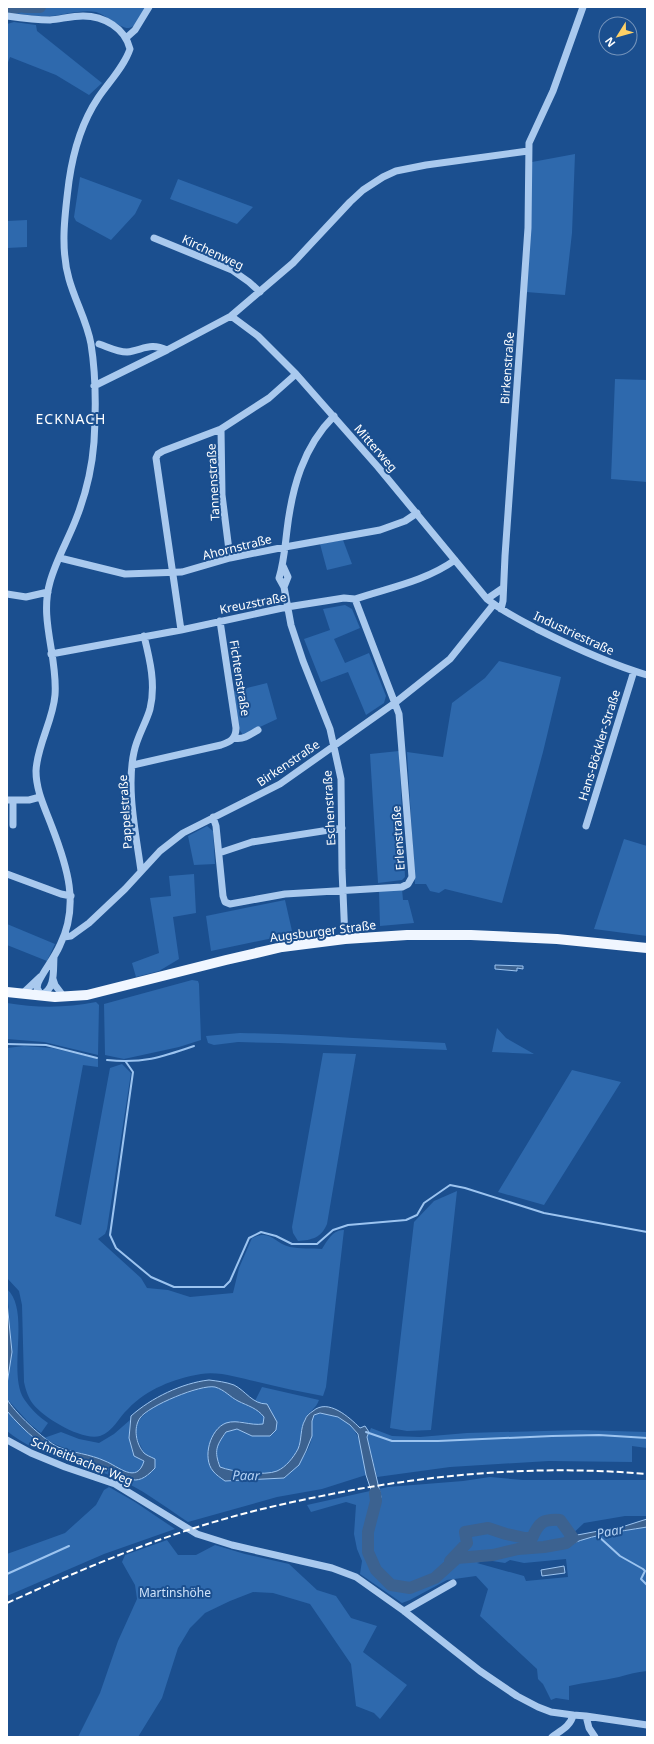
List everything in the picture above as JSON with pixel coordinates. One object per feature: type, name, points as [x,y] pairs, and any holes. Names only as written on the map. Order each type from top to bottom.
[{"type":"main road","name":"Augsburger Straße","points":[[7,992],[64,997],[87,995],[282,947],[345,939],[407,935],[472,935],[557,939],[647,948]]},
{"type":"street","points":[[126,38],[135,30],[149,7]]},
{"type":"street","name":"Birkenstraße","points":[[501,609],[528,228],[528,150],[529,143],[553,91],[583,7]]},
{"type":"street","points":[[8,16],[36,20],[83,16],[94,17],[105,20],[115,27],[126,38],[130,49],[128,56],[91,110],[81,133],[69,179],[65,219],[64,251],[68,276],[73,294],[85,321],[91,343],[94,386],[94,443],[88,480],[82,504],[50,582],[48,592],[47,616],[55,676],[55,694],[51,717],[37,761],[37,782],[40,797],[63,857],[68,875],[71,896],[69,919],[64,937],[54,957],[42,975],[37,988],[41,996],[49,990],[53,979],[54,957]]},
{"type":"street","points":[[94,386],[231,316],[293,263],[331,221],[363,190],[383,177],[396,171],[444,161],[528,150]]},
{"type":"street","name":"Kirchenweg","points":[[154,238],[232,270],[260,292]]},
{"type":"street","name":"Mitterweg","points":[[231,316],[258,336],[296,374],[417,513],[487,599],[494,604]]},
{"type":"street","points":[[99,344],[126,352],[150,346],[159,346],[167,350]]},
{"type":"street","points":[[182,630],[156,458],[162,451],[220,429],[269,398],[296,374]]},
{"type":"street","name":"Eschenstraße","points":[[334,416],[324,426],[309,448],[297,476],[290,506],[284,546],[283,566],[279,578],[284,588],[287,607],[303,661],[327,721],[341,779],[345,939]]},
{"type":"street","name":"Tannenstraße","points":[[220,429],[222,495],[230,558]]},
{"type":"street","name":"Ahornstraße","points":[[60,558],[124,574],[182,572],[230,558],[284,546],[380,530],[405,521],[417,513]]},
{"type":"street","name":"Kreuzstraße","points":[[51,654],[182,630],[287,607],[344,598],[355,599],[423,577],[444,568],[455,560]]},
{"type":"street","points":[[487,599],[503,588]]},
{"type":"street","points":[[7,594],[26,597],[48,592]]},
{"type":"street","name":"Erlenstraße","points":[[213,818],[216,826],[222,896],[225,902],[230,904],[285,894],[402,887],[408,884],[412,877],[403,746],[399,714],[396,702],[355,599]]},
{"type":"street","name":"Birkenstraße","points":[[64,937],[71,936],[92,920],[160,851],[178,836],[192,827],[275,787],[396,702],[450,659],[494,604]]},
{"type":"street","name":"Industriestraße","points":[[494,604],[566,643],[647,675]]},
{"type":"street","name":"Fichtenstraße","points":[[132,765],[221,745],[231,741],[234,738],[236,728],[220,621]]},
{"type":"street","name":"Pappelstraße","points":[[141,871],[134,811],[132,765],[134,752],[150,710],[152,696],[152,680],[144,636]]},
{"type":"street","name":"Hans-Böckler-Straße","points":[[586,826],[634,671]]},
{"type":"street","name":"Fichtenstraße","points":[[234,738],[239,739],[246,737],[258,730]]},
{"type":"street","points":[[13,825],[10,800],[29,800],[40,797]]},
{"type":"street","points":[[219,853],[252,842],[342,828]]},
{"type":"street","points":[[7,874],[61,894],[71,896]]},
{"type":"street","points":[[22,994],[42,975]]},
{"type":"street","points":[[53,979],[64,997]]},
{"type":"street","name":"Schneitbacher Weg","points":[[7,1440],[31,1453],[65,1467],[115,1484],[169,1516],[188,1530],[211,1539],[344,1572],[356,1577],[404,1611],[496,1683],[538,1707],[551,1712],[573,1716],[586,1716],[647,1725]]},
{"type":"street","points":[[404,1611],[453,1583]]},
{"type":"street","points":[[552,1737],[567,1727],[573,1716]]},
{"type":"street","points":[[586,1716],[589,1728],[594,1737]]},
{"type":"green space","points":[[7,7],[145,7],[137,23],[132,27],[126,28],[96,12],[91,11],[39,16],[7,12]]},
{"type":"green space","points":[[14,22],[36,25],[37,31],[102,83],[89,95],[56,75],[10,57],[7,65],[7,24]]},
{"type":"green space","points":[[575,154],[572,233],[565,295],[526,292],[532,162]]},
{"type":"green space","points":[[80,177],[142,200],[135,214],[111,240],[76,221],[74,217]]},
{"type":"green space","points":[[178,179],[253,207],[237,224],[170,199]]},
{"type":"green space","points":[[27,220],[27,247],[7,248],[7,221]]},
{"type":"green space","points":[[615,379],[647,380],[647,482],[611,479]]},
{"type":"green space","points":[[343,540],[352,564],[327,570],[320,544]]},
{"type":"green space","points":[[345,605],[352,609],[360,628],[334,639],[345,663],[369,653],[386,696],[384,703],[366,715],[348,672],[321,682],[304,639],[330,630],[323,609]]},
{"type":"green space","points":[[499,661],[561,677],[543,752],[502,903],[445,889],[439,893],[430,891],[426,884],[415,884],[407,752],[443,757],[452,703],[485,678]]},
{"type":"green space","points":[[267,683],[277,719],[243,735],[239,729],[234,691]]},
{"type":"green space","points":[[399,751],[405,877],[402,880],[378,883],[370,754]]},
{"type":"green space","points":[[207,826],[213,831],[215,864],[194,865],[188,836]]},
{"type":"green space","points":[[624,839],[647,846],[647,936],[594,929]]},
{"type":"green space","points":[[194,874],[196,913],[173,917],[179,959],[159,971],[136,977],[132,963],[159,953],[150,898],[171,896],[169,876]]},
{"type":"green space","points":[[402,889],[403,900],[408,900],[414,923],[380,926],[379,891]]},
{"type":"green space","points":[[285,900],[292,931],[278,937],[211,951],[206,916]]},
{"type":"green space","points":[[7,924],[55,944],[47,961],[7,945]]},
{"type":"green space","points":[[192,980],[198,981],[199,984],[201,1040],[179,1047],[124,1059],[105,1055],[104,1004]]},
{"type":"green space","points":[[96,1002],[99,1005],[98,1055],[44,1042],[7,1039],[7,1003],[52,1007]]},
{"type":"green space","points":[[497,1028],[506,1038],[534,1054],[492,1052]]},
{"type":"green space","points":[[240,1033],[445,1043],[447,1050],[238,1042],[214,1045],[208,1043],[206,1036]]},
{"type":"green space","points":[[24,1046],[52,1048],[98,1059],[98,1067],[83,1065],[55,1216],[81,1225],[110,1068],[122,1064],[131,1073],[107,1229],[105,1234],[98,1239],[141,1278],[147,1288],[168,1290],[190,1297],[233,1293],[239,1268],[252,1238],[264,1235],[290,1247],[322,1249],[334,1233],[344,1230],[326,1387],[323,1396],[230,1375],[215,1373],[201,1374],[180,1379],[152,1390],[135,1402],[105,1434],[92,1437],[74,1432],[54,1422],[38,1410],[27,1394],[24,1382],[22,1305],[19,1291],[7,1278],[7,1048]]},
{"type":"green space","points":[[323,1053],[356,1054],[327,1224],[325,1229],[316,1237],[298,1241],[293,1233],[292,1227]]},
{"type":"green space","points":[[572,1070],[621,1082],[544,1205],[498,1192]]},
{"type":"green space","points":[[457,1191],[431,1430],[407,1431],[390,1428],[414,1222],[434,1201]]},
{"type":"green space","points":[[7,1289],[14,1299],[17,1312],[17,1358],[19,1387],[29,1406],[48,1423],[41,1433],[31,1425],[7,1399],[7,1384],[12,1352]]},
{"type":"green space","points":[[206,1387],[215,1387],[227,1392],[235,1400],[259,1411],[264,1417],[263,1424],[256,1425],[239,1421],[210,1441],[225,1481],[284,1478],[298,1464],[306,1453],[311,1441],[312,1419],[316,1414],[320,1413],[339,1418],[353,1429],[361,1445],[366,1475],[322,1489],[277,1497],[188,1522],[134,1486],[101,1472],[31,1447],[7,1431],[7,1411],[29,1434],[45,1447],[54,1452],[80,1462],[107,1468],[125,1478],[148,1476],[144,1454],[136,1434],[138,1422],[144,1414],[164,1402]]},
{"type":"green space","points":[[262,1387],[319,1400],[303,1423],[299,1445],[296,1452],[287,1465],[272,1473],[257,1474],[233,1471],[220,1467],[217,1456],[217,1448],[226,1432],[237,1429],[252,1436],[269,1436],[261,1404],[255,1401]]},
{"type":"green space","points":[[130,1420],[132,1451],[134,1456],[144,1461],[141,1468],[135,1473],[120,1470],[105,1461],[67,1449],[44,1438],[61,1432],[79,1439],[99,1443],[114,1434]]},
{"type":"green space","points":[[371,1428],[392,1436],[420,1437],[467,1433],[579,1430],[647,1432],[647,1448],[632,1446],[632,1462],[549,1461],[450,1467],[377,1477],[367,1437]]},
{"type":"green space","points":[[490,1477],[523,1480],[647,1480],[647,1516],[625,1516],[584,1523],[566,1540],[647,1527],[647,1671],[569,1686],[569,1700],[556,1698],[551,1700],[543,1684],[538,1679],[537,1669],[480,1616],[488,1589],[476,1576],[447,1580],[402,1603],[360,1574],[362,1561],[357,1549],[354,1534],[356,1505],[346,1502],[311,1512],[307,1505],[388,1487],[463,1481]],"holes":[[[566,1559],[568,1577],[526,1581],[524,1576],[477,1563],[486,1560],[505,1563],[510,1560],[524,1563]]]},
{"type":"green space","points":[[109,1487],[135,1502],[175,1529],[104,1554],[7,1596],[7,1554],[65,1533],[96,1505],[104,1490]]},
{"type":"green space","name":"Martinshöhe","points":[[167,1540],[178,1555],[196,1555],[215,1545],[245,1554],[289,1564],[317,1590],[336,1596],[351,1618],[377,1626],[363,1652],[407,1685],[380,1719],[374,1713],[356,1706],[351,1664],[310,1604],[273,1593],[253,1592],[205,1613],[190,1628],[178,1648],[162,1698],[138,1737],[78,1737],[100,1693],[118,1641],[137,1599],[135,1585],[122,1562],[125,1555]]},
{"type":"water","points":[[495,965],[523,966],[523,969],[517,968],[517,971],[495,969]]},
{"type":"water","points":[[7,1302],[12,1352],[7,1384]]},
{"type":"water","points":[[209,1380],[234,1385],[253,1400],[267,1404],[277,1422],[276,1430],[270,1436],[252,1436],[237,1429],[226,1432],[217,1449],[217,1457],[220,1467],[241,1472],[265,1473],[277,1471],[289,1462],[298,1449],[302,1427],[307,1416],[319,1408],[332,1408],[344,1414],[360,1428],[365,1426],[369,1432],[367,1437],[381,1497],[377,1509],[373,1507],[372,1493],[366,1475],[358,1434],[350,1425],[338,1417],[320,1413],[314,1415],[312,1421],[312,1436],[306,1451],[299,1465],[284,1478],[225,1481],[213,1471],[208,1459],[209,1444],[212,1437],[220,1426],[226,1423],[240,1422],[263,1424],[264,1417],[255,1409],[215,1387],[208,1387],[187,1392],[153,1408],[140,1418],[136,1431],[137,1441],[144,1453],[155,1459],[155,1468],[148,1475],[136,1480],[101,1467],[62,1456],[36,1440],[7,1411],[7,1399],[22,1418],[52,1444],[99,1459],[110,1463],[121,1470],[132,1473],[137,1472],[141,1468],[144,1461],[134,1456],[129,1438],[131,1416],[157,1397],[167,1392],[188,1384]]},
{"type":"water","points":[[647,1519],[647,1527],[591,1537],[560,1549],[557,1541],[566,1540],[572,1536],[625,1526]]},
{"type":"water","points":[[564,1566],[565,1573],[542,1576],[541,1570]]},
{"type":"waterway","name":"ECKNACH","points":[[7,9],[19,7]]},
{"type":"waterway","name":"ECKNACH","points":[[24,7],[40,7]]},
{"type":"waterway","points":[[7,1044],[46,1045],[97,1058]]},
{"type":"waterway","points":[[107,1060],[131,1061],[152,1059],[194,1046]]},
{"type":"waterway","points":[[126,1062],[133,1072],[110,1235],[116,1248],[151,1277],[174,1287],[224,1287],[230,1281],[249,1238],[261,1232],[276,1236],[292,1244],[317,1244],[333,1230],[348,1225],[406,1220],[417,1215],[424,1203],[450,1185],[465,1188],[544,1213],[647,1232]]},
{"type":"waterway","points":[[366,1432],[392,1441],[438,1441],[599,1435],[647,1438]]},
{"type":"waterway","name":"Paar","points":[[375,1493],[376,1501],[368,1532],[368,1552],[376,1570],[391,1585],[410,1588],[435,1578],[457,1558],[493,1555],[518,1549],[544,1547],[566,1543],[571,1539]]},
{"type":"waterway","name":"Paar","points":[[450,1561],[467,1543],[465,1532],[488,1528],[506,1534],[532,1538],[537,1528],[542,1523],[549,1520],[560,1520],[573,1538]]},
{"type":"waterway","points":[[597,1535],[620,1556],[643,1569],[645,1571],[641,1579],[647,1585]]},
{"type":"waterway","points":[[7,1574],[69,1546]]},
{"type":"waterway","points":[[647,1589],[647,1594]]},
{"type":"railway","points":[[7,1603],[116,1556],[182,1532],[239,1515],[317,1497],[414,1480],[491,1473],[569,1470],[647,1474]]},
{"type":"district","name":"ECKNACH","points":[[71,418]]}]
